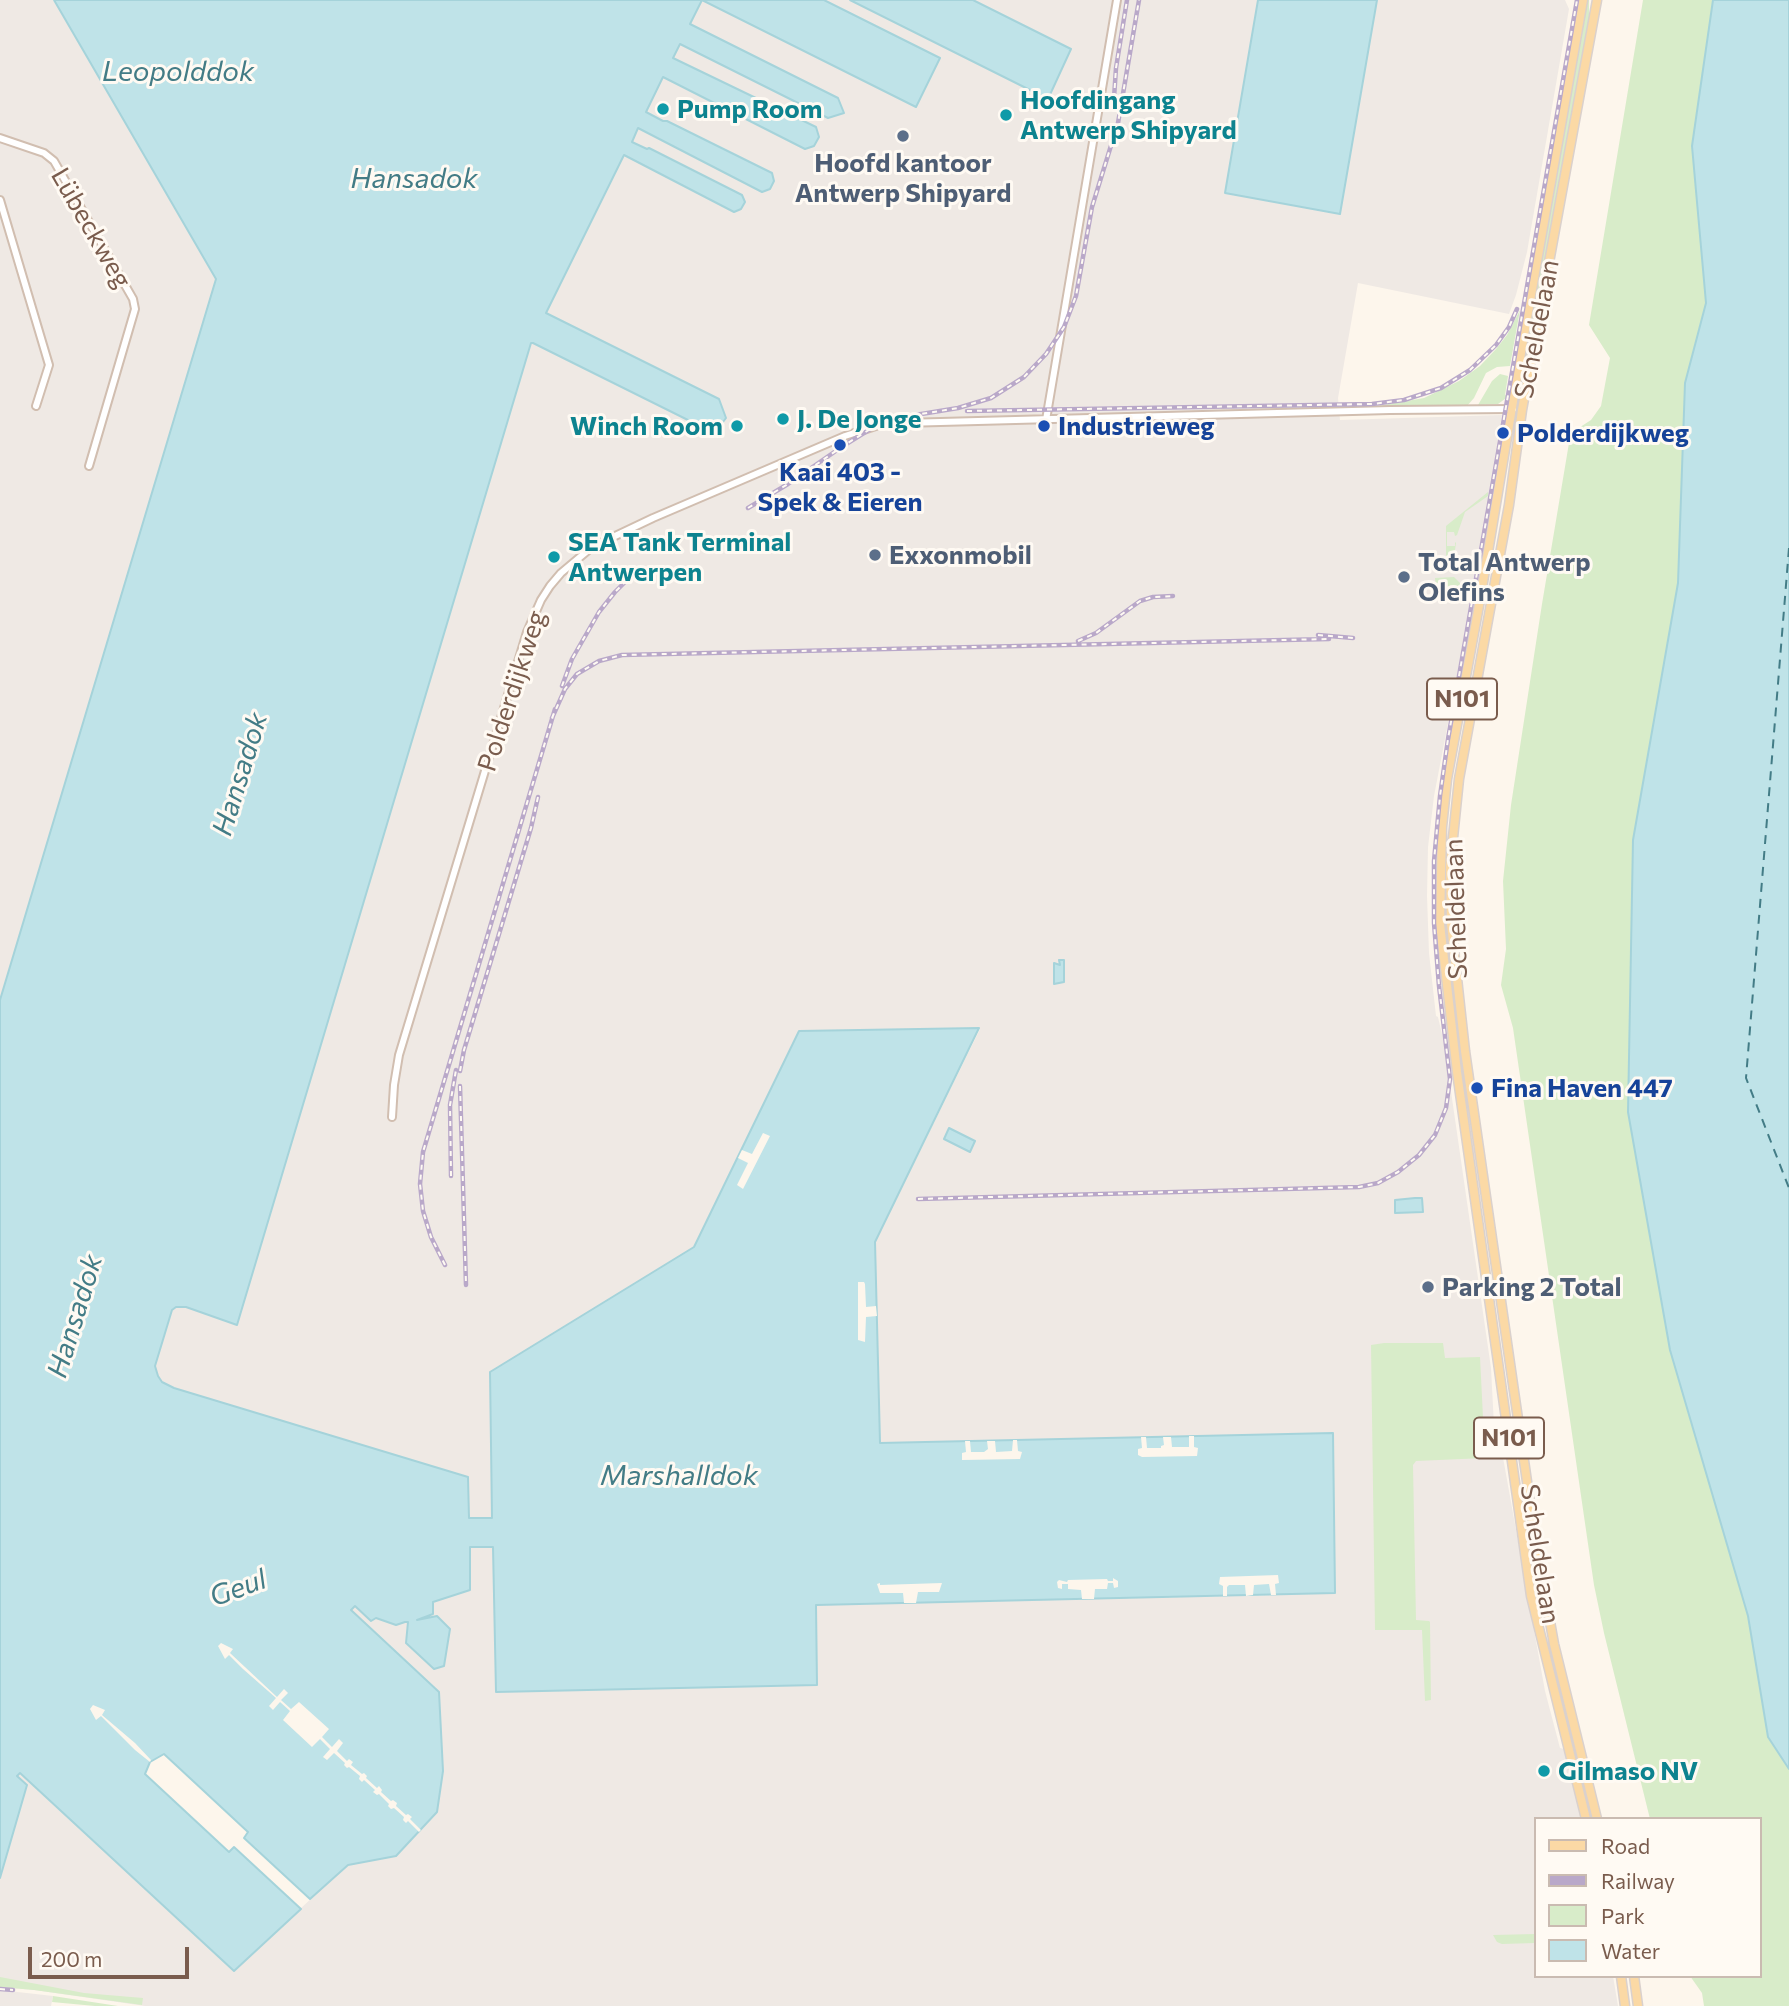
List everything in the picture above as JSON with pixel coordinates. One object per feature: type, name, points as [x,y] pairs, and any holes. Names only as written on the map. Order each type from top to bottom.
[{"type":"main road","name":"Scheldelaan","points":[[1583,0],[1447,779],[1442,827],[1440,924],[1464,1119],[1531,1596],[1585,1817]]},
{"type":"main road","name":"Scheldelaan","points":[[1597,0],[1522,410],[1508,505],[1459,779],[1450,867],[1451,924],[1465,1051],[1544,1594],[1597,1817]]},
{"type":"main road","points":[[1496,502],[1508,505]]},
{"type":"main road","points":[[1476,614],[1489,609]]},
{"type":"main road","points":[[1455,1052],[1465,1051]]},
{"type":"main road","points":[[1464,1119],[1475,1117]]},
{"type":"main road","points":[[1479,1228],[1490,1226]]},
{"type":"main road","points":[[1558,1708],[1569,1705]]},
{"type":"main road","points":[[1621,1978],[1625,2006]]},
{"type":"main road","points":[[1634,1978],[1638,2006]]},
{"type":"street","points":[[1046,420],[1117,0]]},
{"type":"street","name":"Lübeckweg","points":[[0,138],[44,153],[54,162],[133,299],[135,309],[89,466]]},
{"type":"street","points":[[0,200],[50,365],[36,406]]},
{"type":"street","name":"Polderdijkweg","points":[[392,1116],[399,1055],[527,632],[541,600],[561,573],[592,547],[743,477],[875,426],[902,423],[1390,410],[1522,410]]},
{"type":"shaded area","points":[[0,0],[54,0],[216,278],[0,1000]]},
{"type":"shaded area","points":[[702,0],[1258,0],[1225,193],[1339,214],[1377,0],[1565,0],[1569,9],[1527,252],[1509,314],[1358,283],[1338,398],[1340,420],[1502,415],[1434,796],[1428,847],[1429,953],[1436,1016],[1444,1043],[1491,1368],[1495,1445],[1502,1452],[1545,1691],[1560,1748],[1564,1749],[1581,1817],[1534,1817],[1534,1978],[1613,1978],[1618,2006],[145,2006],[0,1987],[0,1878],[27,1786],[17,1775],[20,1772],[234,1971],[347,1865],[396,1856],[439,1692],[351,1610],[355,1606],[371,1620],[432,1610],[432,1602],[465,1591],[470,1547],[493,1546],[496,1692],[817,1685],[815,1605],[1276,1595],[1332,1463],[1332,1433],[880,1443],[875,1242],[980,1029],[800,1032],[694,1247],[490,1372],[493,1518],[469,1519],[468,1477],[166,1386],[158,1376],[155,1366],[172,1310],[186,1307],[237,1324],[531,343]]},
{"type":"shaded area","points":[[0,1990],[53,1996],[51,2006],[0,2006]]},
{"type":"green space","points":[[1587,0],[1589,17],[1521,396],[1518,394]]},
{"type":"green space","points":[[1643,0],[1713,0],[1692,146],[1706,303],[1685,383],[1678,583],[1628,1112],[1670,1350],[1748,1616],[1768,1736],[1789,1769],[1789,2006],[1704,2006],[1702,1993],[1691,1978],[1761,1978],[1761,1817],[1650,1817],[1594,1585],[1513,1028],[1501,985],[1506,949],[1503,881],[1511,805],[1570,437],[1571,433],[1591,420],[1601,406],[1610,358],[1589,325]]},
{"type":"green space","points":[[1520,310],[1510,366],[1497,367],[1486,373],[1467,406],[1372,407],[1424,398],[1459,381],[1480,366],[1496,349]]},
{"type":"green space","points":[[1500,374],[1508,376],[1505,395],[1509,396],[1498,404],[1478,405],[1492,381]]},
{"type":"green space","points":[[1488,492],[1488,496],[1465,512],[1457,535],[1447,532],[1447,546],[1455,546],[1456,543],[1454,557],[1448,568],[1435,570],[1438,557],[1446,557],[1446,526]]},
{"type":"green space","points":[[1454,577],[1460,583],[1460,594],[1443,595],[1443,588],[1436,588],[1435,578]]},
{"type":"green space","points":[[1443,1343],[1445,1358],[1480,1357],[1485,1458],[1416,1461],[1413,1465],[1416,1620],[1430,1622],[1431,1700],[1425,1701],[1422,1630],[1375,1630],[1371,1345]]},
{"type":"green space","points":[[1534,1934],[1534,1943],[1502,1944],[1497,1942],[1493,1935]]},
{"type":"green space","points":[[0,1977],[84,1993],[143,1998],[142,2005],[0,1987]]},
{"type":"green space","points":[[53,1996],[118,2006],[52,2002]]},
{"type":"water","points":[[54,0],[702,0],[690,24],[838,98],[844,113],[828,118],[680,44],[673,58],[816,127],[819,137],[814,146],[805,149],[663,77],[646,112],[772,173],[774,181],[770,189],[762,192],[638,128],[632,142],[742,195],[745,202],[741,209],[734,212],[624,155],[546,313],[719,399],[726,418],[723,422],[704,428],[531,343],[237,1325],[186,1307],[172,1310],[155,1366],[162,1382],[174,1388],[468,1477],[469,1518],[492,1518],[490,1372],[694,1247],[799,1031],[979,1028],[875,1242],[880,1443],[1333,1433],[1335,1593],[816,1605],[817,1685],[496,1692],[493,1547],[470,1547],[470,1590],[433,1602],[433,1614],[417,1620],[437,1616],[450,1629],[444,1666],[434,1669],[406,1643],[408,1622],[396,1625],[376,1618],[371,1621],[355,1606],[351,1610],[439,1692],[443,1771],[437,1812],[396,1856],[348,1865],[310,1899],[244,1838],[248,1832],[164,1754],[150,1762],[145,1774],[229,1852],[234,1847],[301,1909],[234,1971],[20,1773],[17,1776],[27,1785],[0,1878],[0,1000],[216,279]]},
{"type":"water","points":[[702,0],[824,0],[940,58],[916,107]]},
{"type":"water","points":[[850,0],[973,0],[1071,49],[1048,99]]},
{"type":"water","points":[[1258,0],[1377,0],[1340,214],[1225,193]]},
{"type":"water","points":[[1713,0],[1789,0],[1789,1769],[1768,1737],[1748,1616],[1670,1350],[1628,1112],[1633,840],[1678,583],[1685,383],[1706,303],[1692,146]]},
{"type":"water","points":[[1059,960],[1064,960],[1064,982],[1054,984],[1054,963],[1060,965]]},
{"type":"water","points":[[949,1128],[975,1141],[970,1152],[944,1139]]},
{"type":"water","points":[[1422,1198],[1423,1212],[1395,1213],[1395,1200]]},
{"type":"pier","points":[[763,1133],[770,1136],[743,1189],[737,1185],[748,1163],[738,1158],[742,1150],[752,1154]]},
{"type":"pier","points":[[858,1282],[865,1284],[866,1307],[876,1306],[877,1316],[866,1317],[865,1342],[858,1340]]},
{"type":"pier","points":[[1189,1436],[1194,1436],[1194,1447],[1198,1448],[1197,1456],[1138,1455],[1138,1449],[1142,1448],[1141,1437],[1146,1437],[1147,1448],[1161,1448],[1164,1445],[1163,1437],[1171,1437],[1172,1447],[1189,1447]]},
{"type":"pier","points":[[1013,1440],[1017,1440],[1018,1451],[1022,1452],[1020,1459],[962,1460],[962,1453],[966,1452],[965,1441],[970,1441],[971,1452],[984,1452],[988,1449],[987,1441],[995,1441],[996,1452],[1012,1451]]},
{"type":"pier","points":[[1278,1575],[1276,1595],[1271,1595],[1269,1584],[1254,1585],[1253,1595],[1246,1596],[1245,1585],[1229,1585],[1227,1596],[1223,1596],[1223,1586],[1219,1584],[1220,1577]]},
{"type":"pier","points":[[1113,1578],[1118,1581],[1118,1587],[1114,1588],[1113,1583],[1108,1583],[1107,1589],[1095,1589],[1094,1599],[1082,1599],[1081,1590],[1068,1589],[1068,1584],[1062,1584],[1062,1589],[1058,1588],[1057,1582],[1107,1579],[1113,1581]]},
{"type":"pier","points":[[942,1583],[939,1592],[918,1592],[916,1603],[904,1603],[903,1593],[880,1593],[877,1584]]},
{"type":"pier","points":[[221,1643],[233,1649],[230,1653],[277,1697],[284,1689],[288,1693],[281,1700],[291,1709],[299,1702],[329,1729],[322,1737],[332,1747],[339,1739],[343,1743],[337,1751],[347,1761],[349,1759],[353,1762],[351,1765],[364,1773],[377,1788],[379,1786],[381,1792],[397,1803],[396,1806],[406,1815],[412,1817],[410,1819],[421,1830],[419,1832],[408,1821],[406,1823],[404,1817],[394,1808],[391,1809],[379,1794],[373,1792],[375,1790],[364,1780],[362,1782],[360,1776],[347,1768],[334,1753],[327,1760],[323,1757],[330,1749],[320,1739],[312,1747],[283,1720],[290,1711],[280,1702],[273,1710],[269,1706],[276,1698],[229,1655],[225,1659],[218,1646]]},
{"type":"pier","points":[[93,1705],[105,1710],[102,1715],[135,1743],[150,1762],[101,1716],[96,1720],[90,1709]]},
{"type":"ferry route","points":[[1789,548],[1746,1078],[1789,1188]]},
{"type":"railway","points":[[1114,98],[1127,0]]},
{"type":"railway","points":[[748,508],[872,428],[903,417],[958,408],[991,398],[1024,377],[1046,354],[1064,327],[1076,296],[1092,207],[1118,123],[1139,0]]},
{"type":"railway","points":[[918,1199],[1359,1187],[1378,1183],[1398,1172],[1419,1155],[1435,1135],[1446,1108],[1450,1079],[1434,923],[1434,861],[1440,796],[1577,0]]},
{"type":"railway","points":[[967,411],[1372,404],[1404,400],[1441,388],[1470,370],[1496,345],[1509,327],[1517,309]]},
{"type":"railway","points":[[562,686],[572,659],[599,612],[630,577]]},
{"type":"railway","points":[[1078,641],[1096,633],[1140,601],[1173,596]]},
{"type":"railway","points":[[1318,635],[1353,638]]},
{"type":"railway","points":[[552,718],[565,689],[577,674],[599,661],[622,655],[1329,639]]},
{"type":"railway","points":[[445,1265],[431,1237],[423,1211],[420,1184],[423,1152],[555,709]]},
{"type":"railway","points":[[460,1071],[538,797]]},
{"type":"railway","points":[[451,1176],[450,1105],[456,1070]]},
{"type":"railway","points":[[460,1086],[466,1285]]},
{"type":"railway","points":[[0,1989],[13,1990]]},
{"type":"place","name":"Pump Room","points":[[663,109]]},
{"type":"place","name":"Hoofdingang Antwerp Shipyard","points":[[1006,115]]},
{"type":"place","name":"Hoofd kantoor Antwerp Shipyard","points":[[903,136]]},
{"type":"place","name":"J. De Jonge","points":[[783,419]]},
{"type":"place","name":"Winch Room","points":[[737,426]]},
{"type":"place","name":"Industrieweg","points":[[1044,426]]},
{"type":"place","name":"Polderdijkweg","points":[[1503,433]]},
{"type":"place","name":"Kaai 403 - Spek & Eieren","points":[[840,445]]},
{"type":"place","name":"Exxonmobil","points":[[875,555]]},
{"type":"place","name":"SEA Tank Terminal Antwerpen","points":[[554,557]]},
{"type":"place","name":"Total Antwerp Olefins","points":[[1404,577]]},
{"type":"place","name":"Fina Haven 447","points":[[1477,1088]]},
{"type":"place","name":"Parking 2 Total","points":[[1428,1287]]},
{"type":"place","name":"Gilmaso NV","points":[[1544,1771]]},
{"type":"water label","name":"Leopolddok","points":[[178,72]]},
{"type":"water label","name":"Hansadok","points":[[414,179]]},
{"type":"water label","name":"Hansadok","points":[[240,774]]},
{"type":"water label","name":"Hansadok","points":[[75,1316]]},
{"type":"water label","name":"Marshalldok","points":[[679,1476]]},
{"type":"water label","name":"Geul","points":[[238,1588]]}]
